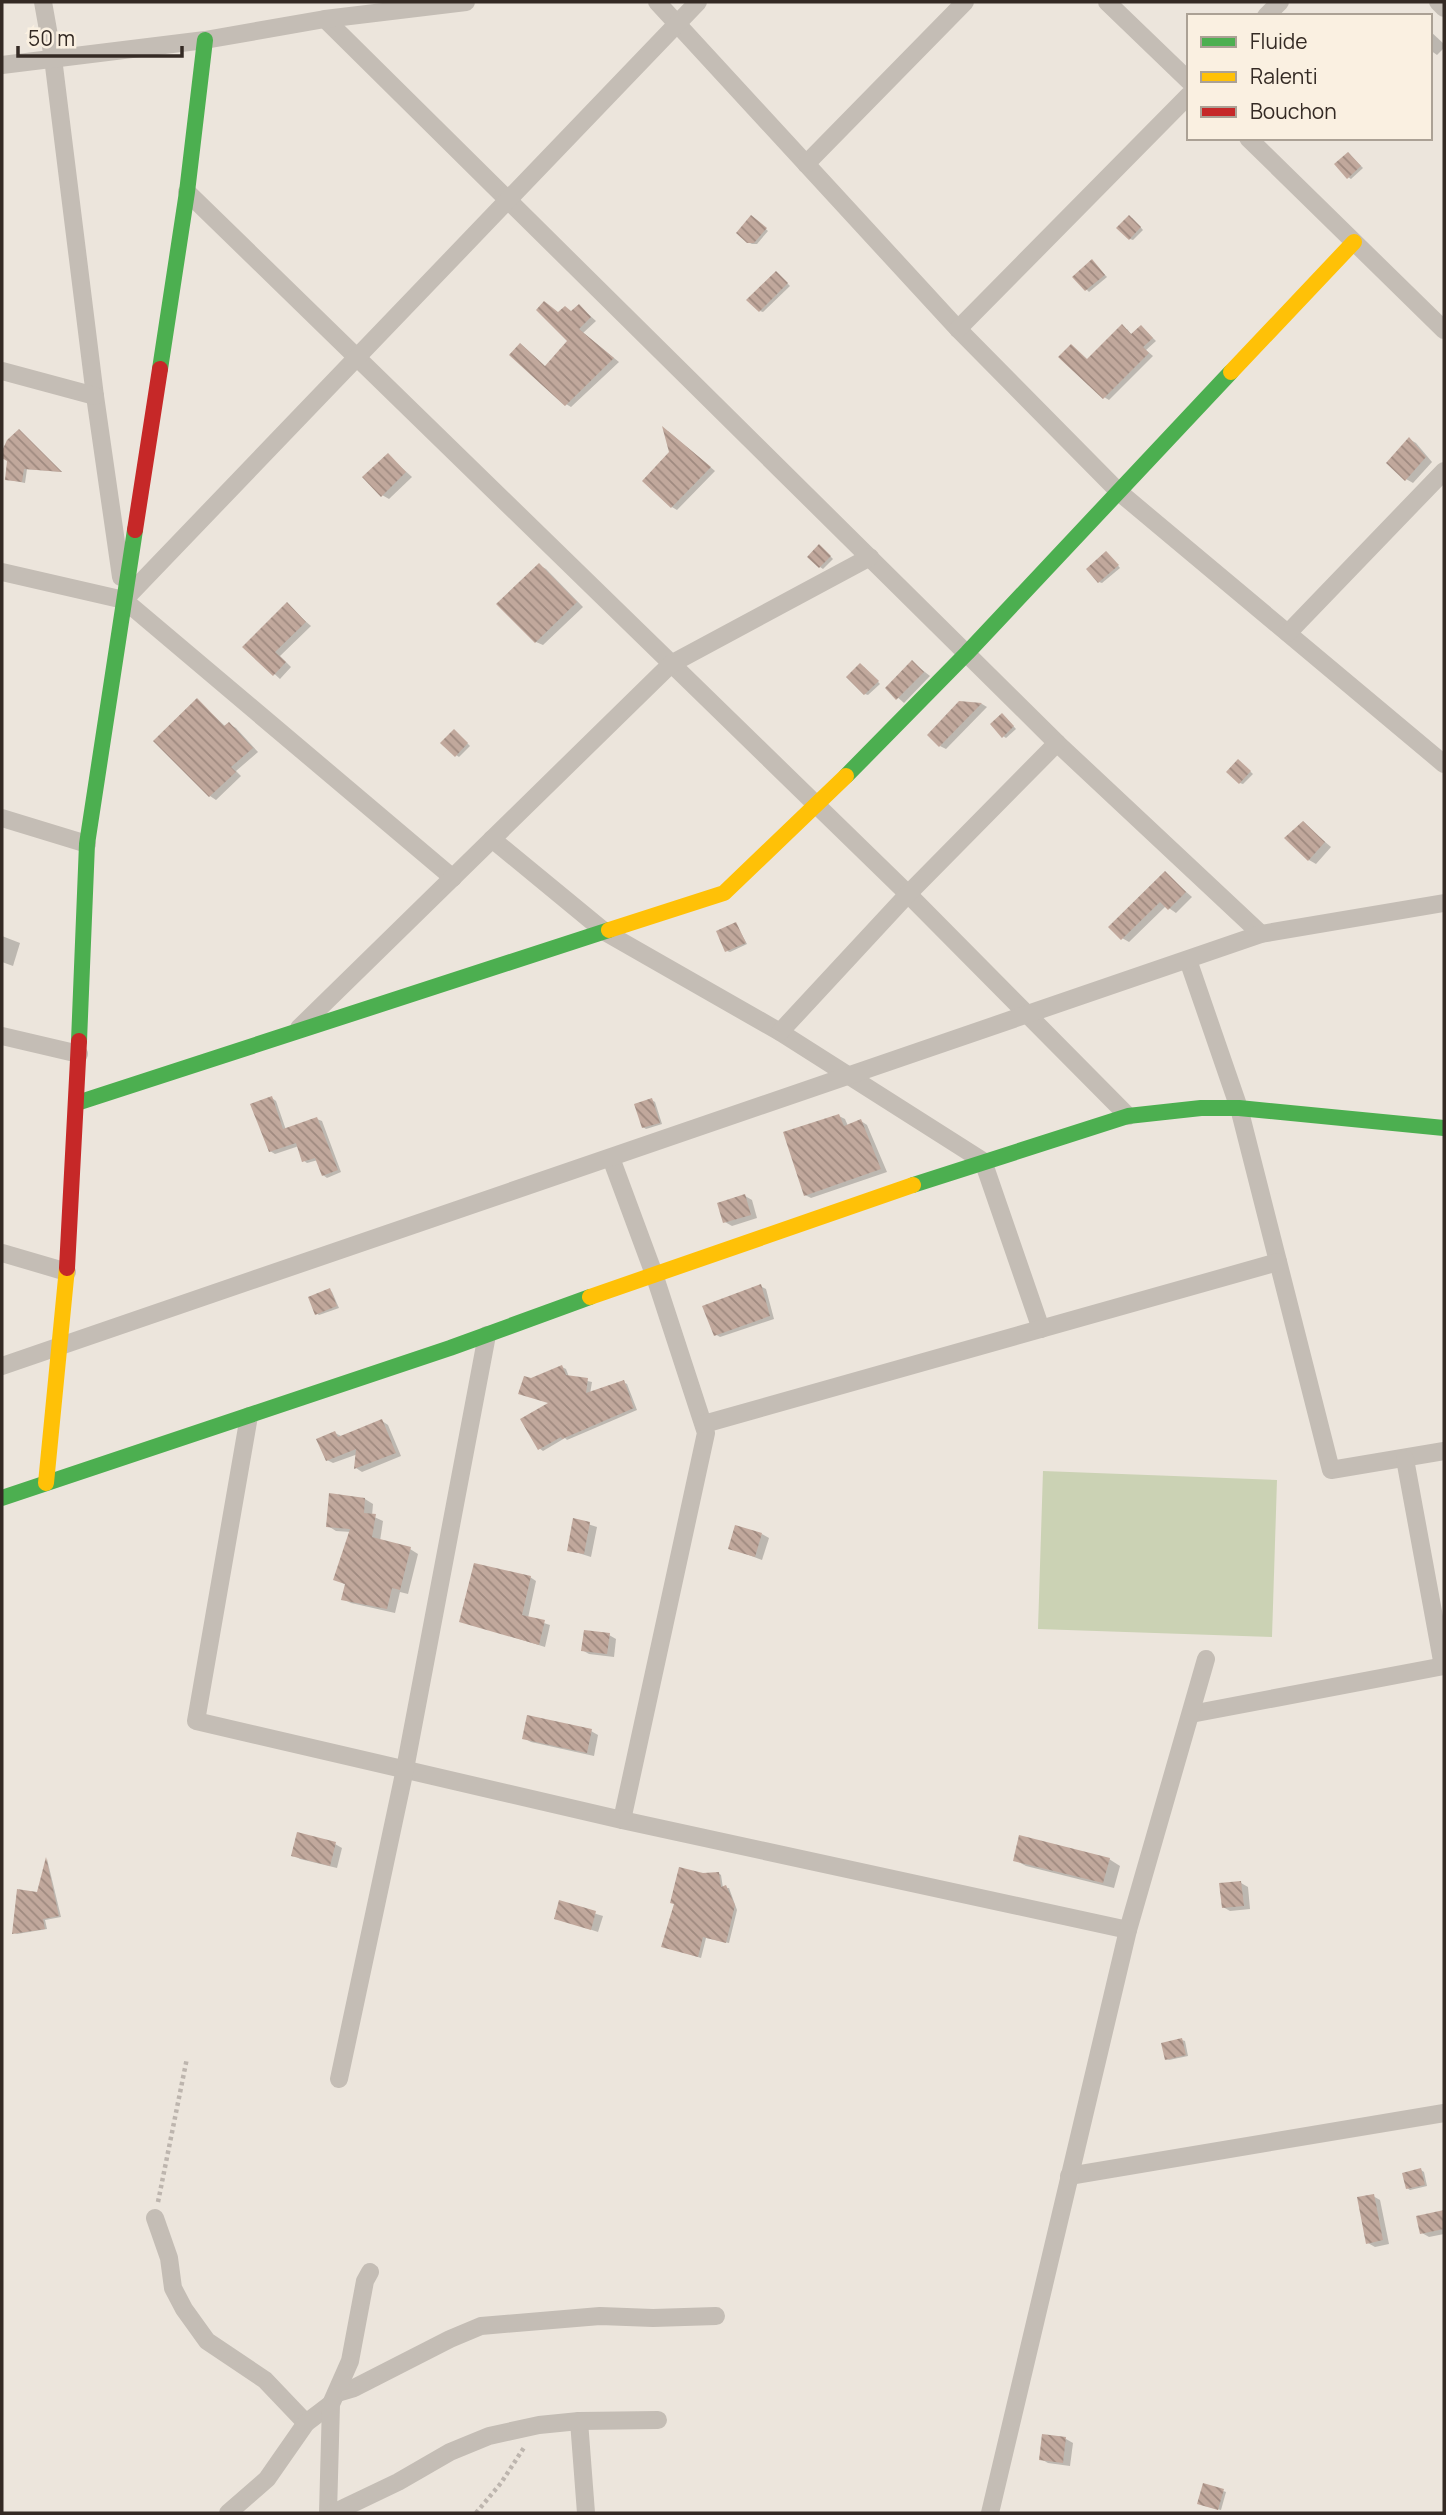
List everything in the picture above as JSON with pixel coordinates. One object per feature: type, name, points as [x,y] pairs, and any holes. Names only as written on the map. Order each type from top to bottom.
[{"type":"street","points":[[43,2],[53,58],[95,396],[124,600]]},
{"type":"street","points":[[2,65],[205,40],[325,19],[466,2]]},
{"type":"street","points":[[657,2],[958,329],[1119,492],[1444,764]]},
{"type":"street","points":[[124,600],[698,2]]},
{"type":"street","points":[[806,164],[965,2]]},
{"type":"street","points":[[1107,2],[1187,79]]},
{"type":"street","points":[[1438,2],[1444,8]]},
{"type":"street","points":[[325,19],[1057,743],[1261,934]]},
{"type":"street","points":[[46,1483],[67,1272],[87,844],[187,192],[205,40]]},
{"type":"street","points":[[958,329],[1187,97]]},
{"type":"street","points":[[1250,140],[1444,330]]},
{"type":"street","points":[[187,192],[908,894],[1128,1116]]},
{"type":"street","points":[[77,1102],[724,892],[817,806],[967,653],[1354,243]]},
{"type":"street","points":[[2,371],[95,396]]},
{"type":"street","points":[[1288,633],[1444,471]]},
{"type":"street","points":[[295,1032],[671,664],[870,557]]},
{"type":"street","points":[[2,572],[124,600],[453,878]]},
{"type":"street","points":[[780,1032],[908,894],[1057,743]]},
{"type":"street","points":[[2,818],[87,844]]},
{"type":"street","points":[[492,839],[605,932],[780,1032],[983,1161],[1041,1329]]},
{"type":"street","points":[[2,1366],[1261,934],[1444,903]]},
{"type":"street","points":[[1188,960],[1239,1108],[1331,1470],[1444,1451]]},
{"type":"street","points":[[2,1036],[79,1054]]},
{"type":"street","points":[[2,1498],[487,1335],[654,1274],[983,1161],[1128,1116],[1201,1108],[1239,1108],[1444,1128]]},
{"type":"street","points":[[611,1158],[654,1274],[706,1433],[622,1820]]},
{"type":"street","points":[[2,1254],[67,1272]]},
{"type":"street","points":[[704,1424],[1278,1262]]},
{"type":"street","points":[[339,2079],[405,1769],[487,1335]]},
{"type":"street","points":[[248,1416],[196,1721],[622,1820],[1128,1930]]},
{"type":"street","points":[[1191,1714],[1444,1666],[1405,1459]]},
{"type":"street","points":[[990,2513],[1128,1930],[1206,1659]]},
{"type":"street","points":[[1069,2176],[1444,2113]]},
{"type":"street","points":[[155,2218],[169,2258],[173,2288],[207,2342],[265,2380],[306,2423]]},
{"type":"street","points":[[370,2272],[365,2281],[350,2361],[334,2398],[331,2513],[398,2482],[450,2452],[489,2436],[539,2425],[579,2421],[658,2420]]},
{"type":"street","points":[[228,2513],[267,2479],[306,2423],[334,2398],[481,2326],[600,2316],[716,2316]]},
{"type":"street","points":[[579,2421],[586,2513]]},
{"type":"path","points":[[155,2218],[187,2058]]},
{"type":"path","points":[[476,2513],[539,2425]]},
{"type":"green space","points":[[1043,1471],[1277,1480],[1272,1637],[1038,1629]]},
{"type":"building","points":[[1348,152],[1361,166],[1347,179],[1334,164]]},
{"type":"building","points":[[751,215],[767,228],[754,243],[747,243],[736,233]]},
{"type":"building","points":[[1129,215],[1141,227],[1129,240],[1116,228]]},
{"type":"building","points":[[1092,259],[1105,275],[1085,291],[1072,277]]},
{"type":"building","points":[[776,271],[788,283],[759,312],[746,300]]},
{"type":"building","points":[[544,301],[558,312],[565,306],[571,311],[579,304],[591,317],[579,329],[614,358],[565,406],[509,355],[520,343],[545,366],[567,341],[536,310]]},
{"type":"building","points":[[1122,324],[1131,334],[1141,325],[1153,338],[1143,347],[1149,353],[1103,399],[1058,357],[1071,344],[1087,359]]},
{"type":"building","points":[[662,426],[711,467],[671,508],[642,481],[669,452]]},
{"type":"building","points":[[19,429],[62,472],[24,469],[22,482],[5,480],[7,461],[2,458],[2,451],[7,440]]},
{"type":"building","points":[[1409,437],[1426,457],[1405,481],[1386,463]]},
{"type":"building","points":[[388,453],[406,472],[381,497],[362,477]]},
{"type":"building","points":[[819,544],[831,556],[819,568],[807,557]]},
{"type":"building","points":[[1106,551],[1119,565],[1098,583],[1086,569]]},
{"type":"building","points":[[539,563],[577,602],[535,643],[496,604]]},
{"type":"building","points":[[287,602],[306,622],[275,652],[286,662],[273,676],[242,647]]},
{"type":"building","points":[[912,660],[924,672],[896,700],[885,688]]},
{"type":"building","points":[[860,663],[879,681],[864,695],[846,677]]},
{"type":"building","points":[[197,698],[224,726],[229,722],[253,748],[231,767],[236,772],[209,797],[153,741]]},
{"type":"building","points":[[959,701],[982,703],[939,747],[927,735]]},
{"type":"building","points":[[1002,713],[1014,726],[1002,738],[990,724]]},
{"type":"building","points":[[454,729],[468,743],[455,757],[440,743]]},
{"type":"building","points":[[1238,759],[1251,771],[1239,784],[1226,772]]},
{"type":"building","points":[[1303,821],[1325,842],[1308,861],[1284,838]]},
{"type":"building","points":[[1165,871],[1186,892],[1168,910],[1160,902],[1121,940],[1108,927]]},
{"type":"building","points":[[736,922],[746,943],[725,952],[716,931]]},
{"type":"building","points":[[272,1096],[283,1129],[317,1117],[338,1170],[322,1176],[315,1158],[302,1162],[296,1143],[269,1152],[250,1104]]},
{"type":"building","points":[[652,1098],[660,1123],[642,1128],[634,1104]]},
{"type":"building","points":[[839,1114],[844,1126],[861,1119],[881,1169],[804,1196],[783,1132]]},
{"type":"building","points":[[745,1194],[751,1215],[723,1223],[717,1203]]},
{"type":"building","points":[[761,1284],[770,1316],[714,1336],[702,1306]]},
{"type":"building","points":[[330,1288],[337,1306],[315,1315],[308,1297]]},
{"type":"building","points":[[562,1365],[566,1375],[588,1378],[586,1393],[624,1380],[634,1408],[562,1439],[561,1437],[538,1450],[520,1419],[548,1403],[518,1394],[524,1376],[531,1378]]},
{"type":"building","points":[[382,1419],[396,1453],[354,1469],[356,1449],[326,1461],[316,1439],[335,1431],[338,1437]]},
{"type":"building","points":[[329,1493],[365,1498],[364,1513],[376,1514],[372,1537],[411,1547],[400,1590],[392,1588],[387,1609],[341,1600],[345,1584],[333,1580],[350,1529],[326,1527]]},
{"type":"building","points":[[573,1518],[590,1522],[584,1554],[567,1551]]},
{"type":"building","points":[[735,1525],[762,1533],[755,1557],[728,1549]]},
{"type":"building","points":[[474,1563],[531,1576],[522,1615],[545,1620],[539,1645],[459,1622]]},
{"type":"building","points":[[584,1630],[610,1633],[607,1654],[581,1651]]},
{"type":"building","points":[[527,1715],[592,1729],[587,1753],[522,1739]]},
{"type":"building","points":[[297,1832],[336,1842],[330,1866],[291,1856]]},
{"type":"building","points":[[1019,1835],[1110,1858],[1103,1883],[1013,1861]]},
{"type":"building","points":[[46,1857],[59,1916],[43,1919],[45,1929],[12,1934],[17,1889],[37,1892]]},
{"type":"building","points":[[679,1867],[703,1873],[719,1872],[721,1887],[726,1885],[735,1905],[726,1943],[703,1937],[698,1957],[661,1947],[674,1904],[670,1903]]},
{"type":"building","points":[[1241,1881],[1244,1906],[1222,1908],[1219,1883]]},
{"type":"building","points":[[559,1900],[596,1911],[591,1930],[554,1919]]},
{"type":"building","points":[[1182,2038],[1186,2055],[1165,2060],[1161,2043]]},
{"type":"building","points":[[1421,2168],[1425,2185],[1406,2189],[1402,2173]]},
{"type":"building","points":[[1374,2194],[1383,2240],[1366,2244],[1357,2197]]},
{"type":"building","points":[[1444,2210],[1444,2229],[1420,2234],[1416,2216]]},
{"type":"building","points":[[1042,2434],[1066,2437],[1063,2463],[1039,2460]]},
{"type":"building","points":[[1203,2483],[1224,2489],[1218,2510],[1197,2504]]},
{"type":"traffic: fast","points":[[160,369],[187,192],[205,40]]},
{"type":"traffic: fast","points":[[846,776],[967,653],[1231,372]]},
{"type":"traffic: fast","points":[[79,1041],[87,844],[135,530]]},
{"type":"traffic: fast","points":[[77,1103],[609,930]]},
{"type":"traffic: fast","points":[[913,1185],[1128,1116],[1201,1108],[1239,1108],[1444,1128]]},
{"type":"traffic: fast","points":[[2,1498],[450,1348],[590,1297]]},
{"type":"traffic: slow","points":[[1231,372],[1354,242]]},
{"type":"traffic: slow","points":[[609,930],[724,893],[846,776]]},
{"type":"traffic: slow","points":[[590,1297],[913,1185]]},
{"type":"traffic: slow","points":[[46,1483],[67,1268]]},
{"type":"traffic: jam","points":[[135,530],[160,369]]},
{"type":"traffic: jam","points":[[67,1268],[79,1041]]}]
